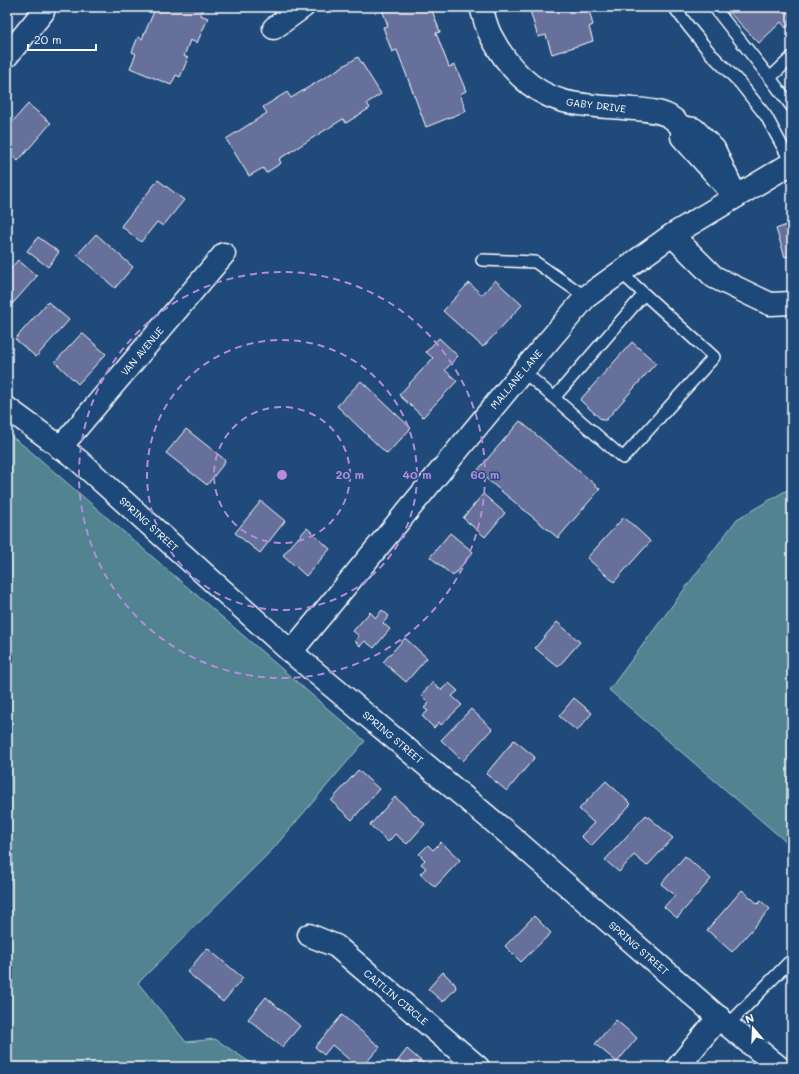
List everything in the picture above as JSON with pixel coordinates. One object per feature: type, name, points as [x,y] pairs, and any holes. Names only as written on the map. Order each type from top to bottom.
[{"type":"street","points":[[274,28],[303,7]]},
{"type":"street","name":"GABY DRIVE","points":[[481,7],[490,34],[499,49],[521,78],[548,96],[581,105],[659,112],[672,118],[682,127],[694,129],[714,149],[736,197]]},
{"type":"street","points":[[7,56],[43,12]]},
{"type":"street","name":"MALLANE LANE","points":[[291,652],[586,297],[672,235],[792,164]]},
{"type":"street","points":[[672,235],[714,277],[770,304],[792,303]]},
{"type":"street","name":"VAN AVENUE","points":[[60,448],[224,254]]},
{"type":"street","name":"SPRING STREET","points":[[7,408],[78,460],[291,652],[512,837],[723,1021],[779,1067]]},
{"type":"street","name":"CAITLIN CIRCLE","points":[[309,935],[336,946],[478,1067]]},
{"type":"street","points":[[678,1067],[723,1021]]},
{"type":"lane","points":[[674,7],[711,54],[740,83],[766,116],[792,164]]},
{"type":"lane","points":[[714,7],[792,107]]},
{"type":"lane","points":[[770,78],[792,57]]},
{"type":"lane","points":[[482,260],[535,262],[586,297]]},
{"type":"lane","points":[[523,371],[623,458],[714,357],[620,272]]},
{"type":"lane","points":[[554,398],[644,294]]},
{"type":"lane","points":[[723,1021],[788,963],[792,962]]},
{"type":"green space","points":[[7,433],[28,449],[365,741],[272,850],[138,983],[186,1042],[215,1039],[257,1067],[7,1067]]},
{"type":"green space","points":[[792,487],[792,847],[609,690],[737,519]]},
{"type":"building","points":[[156,7],[204,7],[200,15],[208,18],[197,43],[190,40],[184,56],[188,58],[181,75],[180,77],[176,75],[171,85],[130,68],[136,54],[132,52],[138,37],[142,39]]},
{"type":"building","points":[[388,7],[426,7],[428,12],[432,10],[440,32],[436,33],[449,67],[455,65],[466,91],[460,94],[466,111],[426,127],[397,50],[392,52],[383,27],[388,26],[382,9]]},
{"type":"building","points":[[538,7],[588,7],[593,25],[589,27],[593,41],[552,54],[546,35],[538,37],[530,11],[539,9]]},
{"type":"building","points":[[724,7],[792,7],[792,22],[786,28],[781,22],[759,43]]},
{"type":"building","points":[[358,57],[381,94],[367,103],[370,108],[346,123],[343,119],[279,159],[281,163],[266,173],[263,168],[249,176],[226,139],[267,113],[263,107],[287,92],[291,98]]},
{"type":"building","points":[[28,104],[51,123],[18,161],[7,151],[7,128]]},
{"type":"building","points":[[158,180],[184,200],[163,226],[157,222],[141,242],[121,226]]},
{"type":"building","points":[[792,223],[792,255],[785,257],[776,229]]},
{"type":"building","points":[[96,234],[133,267],[115,288],[77,255]]},
{"type":"building","points":[[38,237],[59,252],[48,267],[27,251]]},
{"type":"building","points":[[18,260],[37,276],[7,310],[7,265],[11,268]]},
{"type":"building","points":[[495,280],[522,305],[483,347],[443,311],[469,283],[482,295]]},
{"type":"building","points":[[48,302],[69,320],[36,357],[15,339]]},
{"type":"building","points":[[82,333],[106,354],[78,384],[55,362]]},
{"type":"building","points":[[439,338],[458,356],[445,370],[457,381],[423,417],[399,395],[433,358],[426,352]]},
{"type":"building","points":[[632,342],[656,363],[606,420],[602,420],[580,400]]},
{"type":"building","points":[[361,381],[411,428],[387,454],[337,406]]},
{"type":"building","points":[[520,421],[600,489],[558,538],[477,471]]},
{"type":"building","points":[[186,429],[224,459],[225,462],[207,485],[166,453]]},
{"type":"building","points":[[483,494],[505,513],[485,537],[463,518]]},
{"type":"building","points":[[261,501],[285,521],[260,553],[235,533]]},
{"type":"building","points":[[624,517],[650,542],[614,582],[587,558]]},
{"type":"building","points":[[307,528],[330,549],[306,576],[283,555]]},
{"type":"building","points":[[450,533],[473,552],[453,576],[430,557]]},
{"type":"building","points":[[382,610],[389,616],[383,623],[390,629],[374,648],[365,641],[360,646],[355,641],[359,636],[353,631],[370,612],[376,618]]},
{"type":"building","points":[[557,622],[580,642],[558,667],[535,648]]},
{"type":"building","points":[[405,638],[427,658],[406,682],[383,662]]},
{"type":"building","points":[[433,682],[441,690],[449,683],[458,691],[452,696],[462,705],[441,725],[439,722],[434,728],[422,716],[428,711],[424,708],[429,703],[421,695]]},
{"type":"building","points":[[574,698],[592,713],[577,731],[559,716]]},
{"type":"building","points":[[471,709],[492,729],[463,761],[441,740]]},
{"type":"building","points":[[514,740],[535,757],[507,791],[486,774]]},
{"type":"building","points":[[358,770],[379,789],[352,820],[331,801]]},
{"type":"building","points":[[606,781],[631,804],[591,846],[581,836],[594,823],[579,809]]},
{"type":"building","points":[[395,797],[425,824],[407,844],[395,834],[388,842],[370,825]]},
{"type":"building","points":[[646,815],[673,838],[647,866],[634,855],[619,872],[605,860]]},
{"type":"building","points":[[441,842],[460,860],[435,887],[420,874],[426,868],[421,864],[425,860],[419,854],[428,845],[433,850]]},
{"type":"building","points":[[685,856],[711,879],[677,918],[664,907],[675,895],[661,884]]},
{"type":"building","points":[[742,890],[758,904],[761,901],[770,909],[732,952],[707,930]]},
{"type":"building","points":[[534,916],[551,933],[521,962],[505,946]]},
{"type":"building","points":[[207,948],[243,978],[223,1002],[187,972]]},
{"type":"building","points":[[443,972],[455,984],[456,988],[443,1002],[428,989]]},
{"type":"building","points":[[266,997],[300,1026],[282,1047],[248,1019]]},
{"type":"building","points":[[342,1015],[380,1047],[362,1067],[358,1067],[332,1045],[324,1055],[315,1047]]},
{"type":"building","points":[[616,1020],[637,1038],[617,1062],[595,1044]]},
{"type":"building","points":[[407,1049],[428,1067],[393,1067]]},
{"type":"building","points":[[594,1060],[602,1067],[589,1067]]}]
